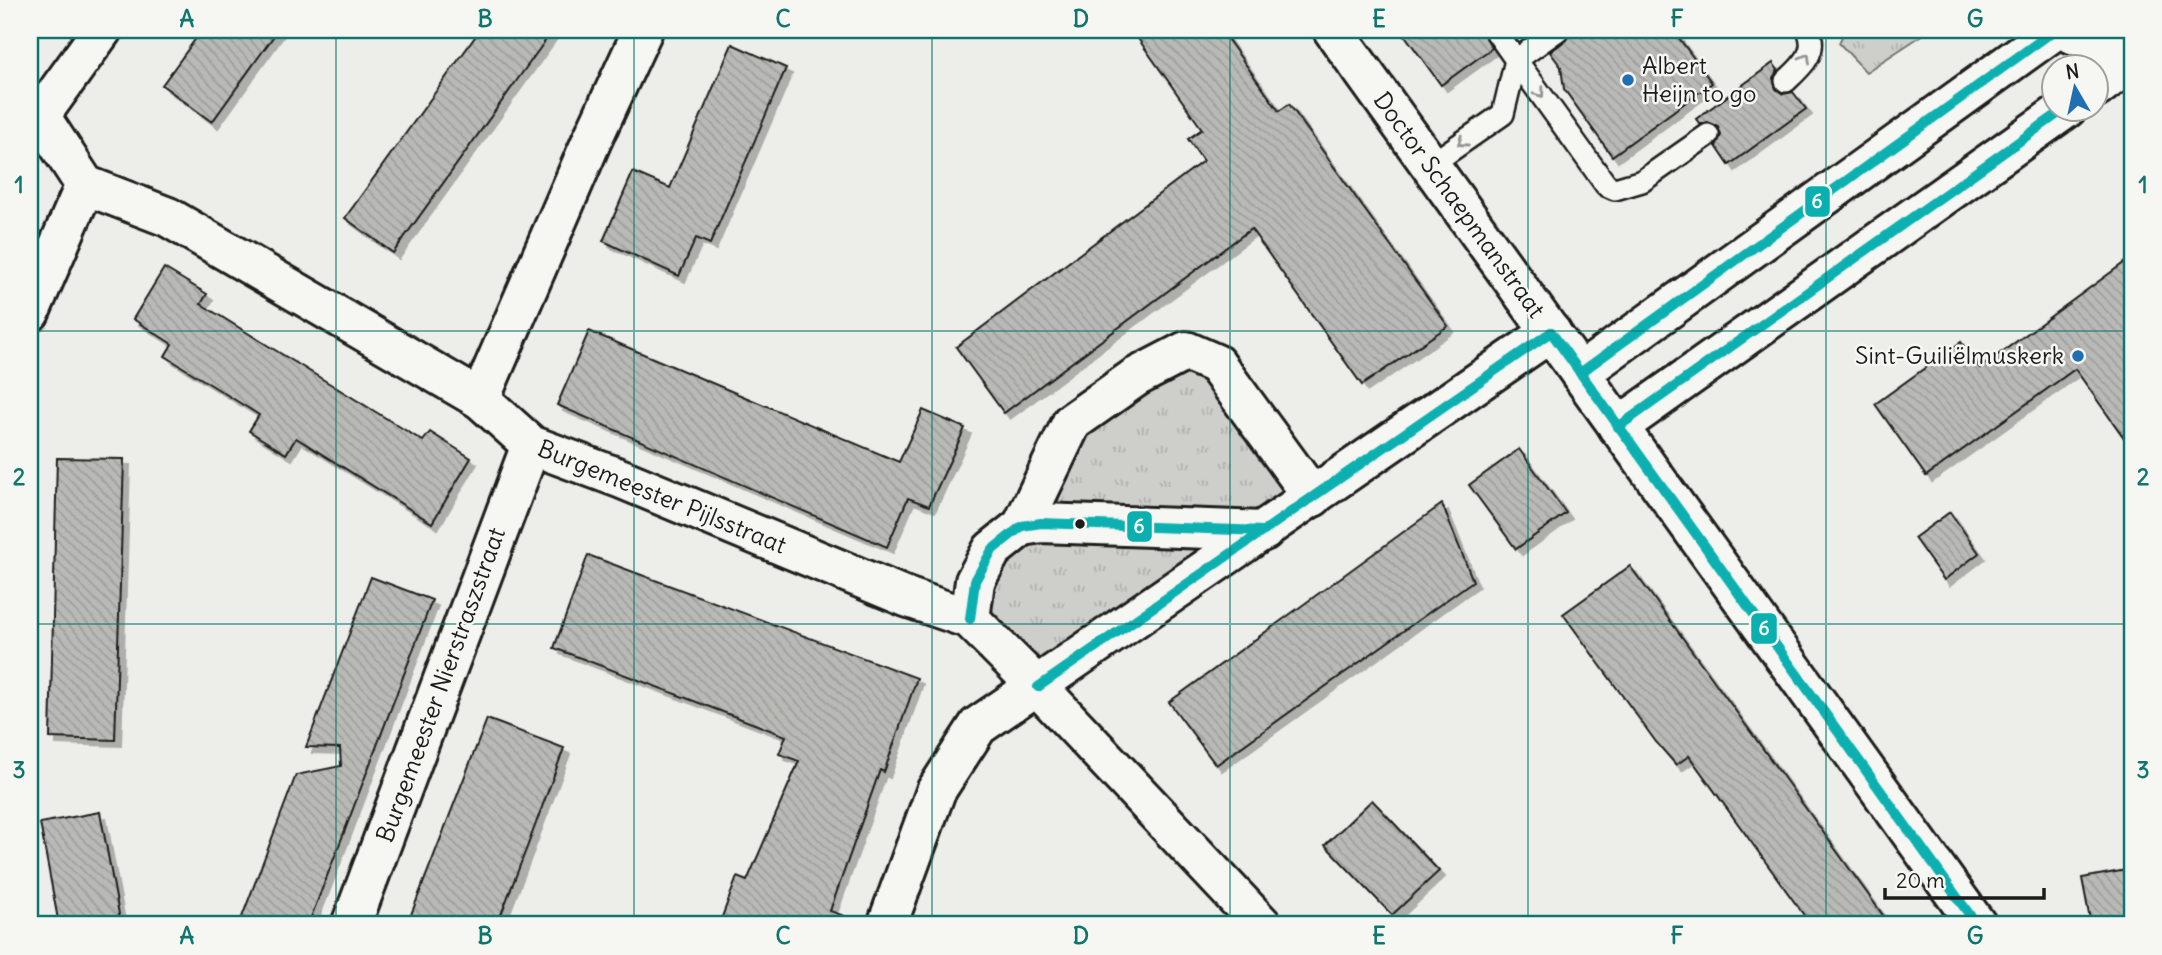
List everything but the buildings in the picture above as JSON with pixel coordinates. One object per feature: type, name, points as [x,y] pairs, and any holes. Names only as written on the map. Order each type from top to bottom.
[{"type":"street","points":[[30,312],[85,185],[35,112],[102,30]]},
{"type":"street","points":[[480,399],[592,139],[643,30]]},
{"type":"street","name":"Doctor Schaepmanstraat","points":[[1334,30],[1977,925]]},
{"type":"street","points":[[1580,373],[2055,30]]},
{"type":"street","points":[[2064,30],[2132,61],[2110,77]]},
{"type":"street","points":[[1618,427],[2047,122]]},
{"type":"street","name":"Burgemeester Pijlsstraat","points":[[85,185],[168,217],[480,399],[531,445],[906,597],[970,619],[1038,687],[1262,925]]},
{"type":"street","points":[[887,925],[936,791],[978,726],[1265,531],[1550,332]]},
{"type":"street","points":[[970,619],[975,581],[992,550],[1022,526],[1072,422],[1136,377],[1186,351],[1216,364],[1312,498]]},
{"type":"street","name":"Burgemeester Nierstraszstraat","points":[[351,925],[531,445]]},
{"type":"street","points":[[1022,526],[1041,523],[1265,531]]},
{"type":"lane","points":[[1495,30],[1606,184],[1615,189],[1642,181],[1708,135]]},
{"type":"lane","points":[[1430,165],[1503,114],[1516,60],[1558,30]]},
{"type":"lane","points":[[1786,81],[1805,64],[1812,48],[1808,30]]},
{"type":"green space","points":[[1845,30],[1930,30],[1866,72],[1839,43]]},
{"type":"green space","points":[[1187,365],[1216,380],[1296,494],[1040,676],[986,616],[989,576],[1086,429]]},
{"type":"transit line","name":"6","points":[[1580,373],[2055,30]]},
{"type":"transit line","name":"6","points":[[1618,427],[2046,122]]},
{"type":"transit line","name":"6","points":[[1551,332],[1977,925]]},
{"type":"transit line","name":"6","points":[[1038,687],[1551,332]]},
{"type":"transit line","name":"6","points":[[970,619],[975,581],[992,550],[1022,526],[1041,523],[1264,531]]},
{"type":"place","name":"Albert Heijn to go","points":[[1628,80]]},
{"type":"place","name":"Sint-Guiliëlmuskerk","points":[[2078,356]]}]
